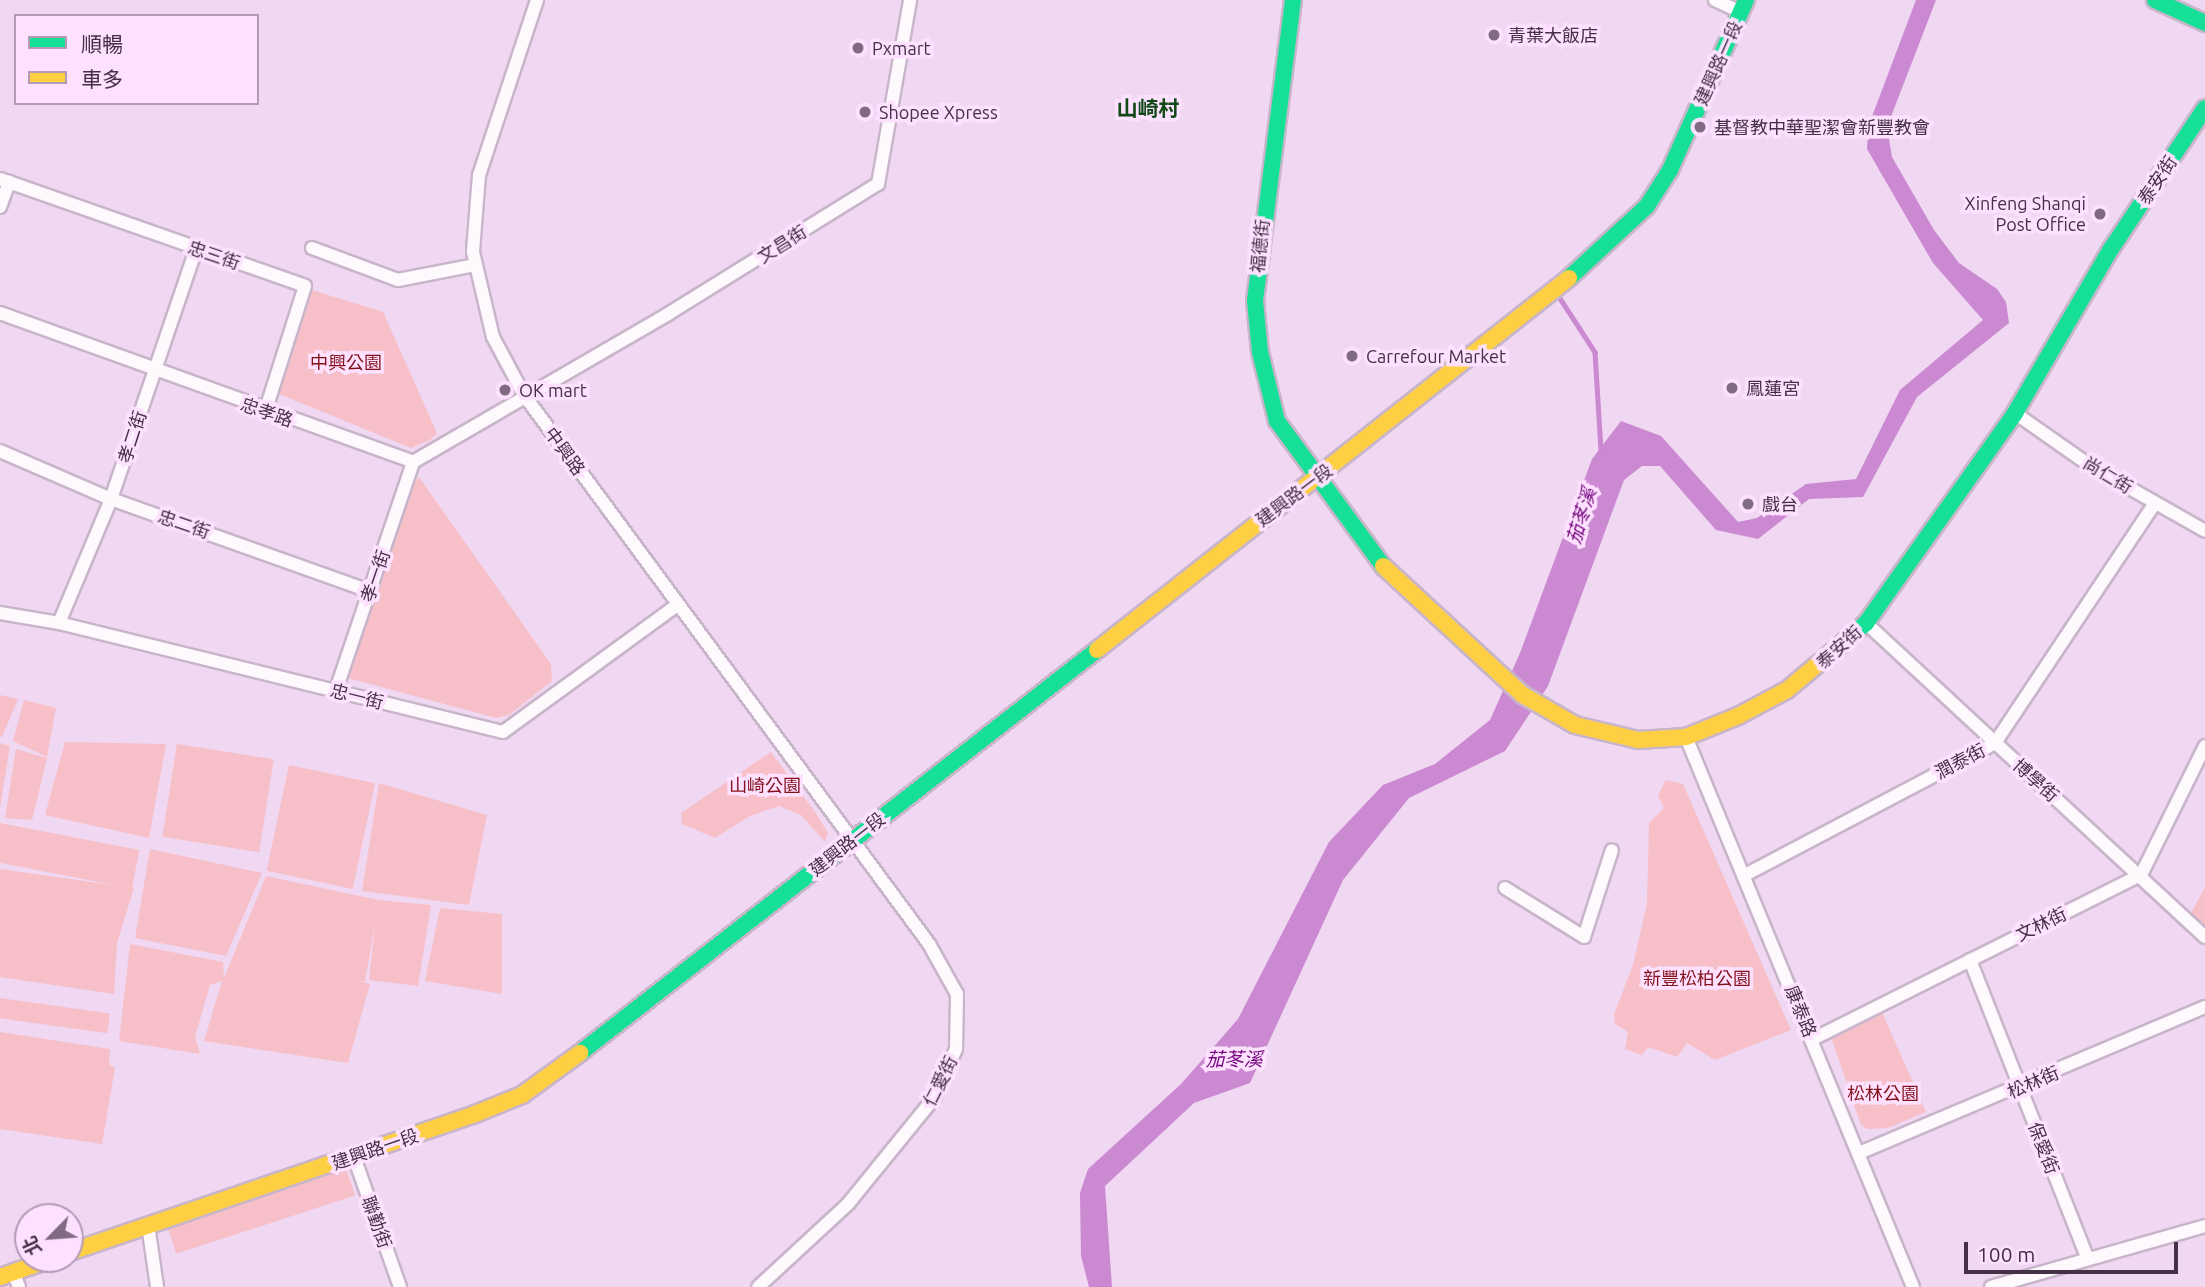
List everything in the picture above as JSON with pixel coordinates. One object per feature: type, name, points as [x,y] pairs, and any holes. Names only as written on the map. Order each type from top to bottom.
[{"type":"street","name":"中興路","points":[[537,0],[481,160],[474,214],[475,265],[489,327],[524,395],[852,841]]},
{"type":"street","name":"文昌街","points":[[524,395],[668,314],[878,184],[910,0]]},
{"type":"street","name":"福德街","points":[[1293,0],[1255,301],[1268,400],[1277,421],[1316,479]]},
{"type":"street","points":[[1715,0],[1744,6]]},
{"type":"street","points":[[2155,0],[2205,23]]},
{"type":"street","name":"建興路一段","points":[[84,1247],[354,1157],[522,1095],[1316,479],[1552,291],[1647,206],[1670,170],[1744,6]]},
{"type":"street","name":"泰安街","points":[[1316,479],[1370,553],[1494,671],[1552,714],[1603,735],[1638,740],[1686,737],[1787,690],[1866,623],[2015,413],[2111,249],[2205,108]]},
{"type":"street","points":[[0,207],[5,180]]},
{"type":"street","name":"忠三街","points":[[5,180],[305,286],[265,412]]},
{"type":"street","points":[[312,248],[398,279],[475,265]]},
{"type":"street","name":"孝二街","points":[[59,623],[111,499],[196,249]]},
{"type":"street","name":"忠孝路","points":[[0,313],[265,412],[413,462]]},
{"type":"street","points":[[413,462],[524,395]]},
{"type":"street","name":"尚仁街","points":[[2015,413],[2155,503],[2205,531]]},
{"type":"street","name":"忠二街","points":[[0,451],[111,499],[370,591]]},
{"type":"street","name":"孝一街","points":[[336,690],[413,462]]},
{"type":"street","name":"潤泰街","points":[[1745,875],[1995,743],[2155,503]]},
{"type":"street","name":"忠一街","points":[[0,613],[59,623],[503,732],[677,605]]},
{"type":"street","name":"博學街","points":[[1866,623],[2205,937]]},
{"type":"street","name":"康泰路","points":[[1686,737],[1813,1039],[1913,1287]]},
{"type":"street","points":[[2141,875],[2205,746]]},
{"type":"street","name":"仁愛街","points":[[758,1287],[848,1204],[895,1150],[934,1098],[956,1049],[957,994],[929,944],[852,841]]},
{"type":"street","points":[[1505,888],[1584,937],[1612,850]]},
{"type":"street","name":"文林街","points":[[1813,1039],[2141,875]]},
{"type":"street","name":"保愛街","points":[[1970,960],[2088,1258]]},
{"type":"street","name":"松林街","points":[[1859,1153],[2205,1007]]},
{"type":"street","name":"聯勤街","points":[[354,1157],[400,1287]]},
{"type":"street","points":[[148,1224],[157,1287]]},
{"type":"street","points":[[1991,1287],[2205,1226]]},
{"type":"green space","name":"中興公園","points":[[312,290],[383,312],[437,433],[430,440],[411,448],[279,394]]},
{"type":"green space","points":[[419,477],[551,664],[552,681],[509,715],[496,718],[348,678],[412,486]]},
{"type":"green space","points":[[0,695],[18,699],[2,737],[0,736]]},
{"type":"green space","points":[[24,700],[56,708],[47,757],[13,741]]},
{"type":"green space","points":[[65,742],[166,744],[149,838],[45,815]]},
{"type":"green space","points":[[0,743],[10,746],[0,808]]},
{"type":"green space","points":[[177,744],[274,759],[259,852],[162,837]]},
{"type":"green space","points":[[16,749],[47,758],[32,820],[5,818]]},
{"type":"green space","name":"山崎公園","points":[[771,752],[828,833],[825,842],[801,815],[779,806],[750,816],[715,838],[682,824],[681,813]]},
{"type":"green space","points":[[289,765],[375,783],[353,889],[267,871]]},
{"type":"green space","name":"新豐松柏公園","points":[[1666,780],[1683,784],[1791,1030],[1715,1060],[1687,1043],[1677,1057],[1648,1047],[1642,1055],[1625,1049],[1628,1032],[1615,1024],[1614,1014],[1633,965],[1647,903],[1649,823],[1664,808],[1658,795]]},
{"type":"green space","points":[[379,783],[487,815],[469,905],[362,891]]},
{"type":"green space","points":[[0,823],[139,850],[132,888],[0,863]]},
{"type":"green space","points":[[150,849],[262,873],[226,956],[135,938]]},
{"type":"green space","points":[[0,869],[134,888],[117,943],[114,994],[0,977]]},
{"type":"green space","points":[[266,876],[378,900],[431,905],[418,986],[369,980],[375,924],[365,982],[354,980],[370,984],[348,1063],[204,1041],[222,981],[210,985],[195,1037],[200,1054],[119,1041],[130,944],[223,962],[224,978]]},
{"type":"green space","points":[[2205,887],[2205,925],[2191,913]]},
{"type":"green space","points":[[440,908],[502,914],[502,994],[425,981]]},
{"type":"green space","points":[[0,998],[110,1013],[107,1033],[0,1018]]},
{"type":"green space","name":"松林公園","points":[[1881,1010],[1926,1112],[1888,1128],[1868,1129],[1861,1125],[1831,1037]]},
{"type":"green space","points":[[0,1032],[110,1049],[109,1064],[115,1068],[102,1144],[0,1129]]},
{"type":"green space","points":[[346,1168],[355,1196],[176,1254],[167,1226]]},
{"type":"water","name":"茄苳溪","points":[[1916,0],[1936,0],[1887,127],[1892,157],[1934,230],[1959,263],[1997,289],[2006,302],[2009,323],[1917,397],[1863,497],[1809,499],[1758,539],[1716,530],[1660,466],[1642,466],[1624,480],[1548,686],[1505,751],[1409,798],[1343,880],[1250,1083],[1194,1103],[1105,1186],[1112,1287],[1089,1287],[1081,1256],[1080,1193],[1088,1169],[1181,1084],[1238,1019],[1329,842],[1383,785],[1435,764],[1490,720],[1520,653],[1592,459],[1621,421],[1661,436],[1738,522],[1757,518],[1806,484],[1856,479],[1900,390],[1983,320],[1933,263],[1867,149],[1868,127]]},
{"type":"waterway","points":[[1556,292],[1595,352],[1601,450]]},
{"type":"traffic: fast","points":[[1293,0],[1255,301],[1260,352],[1277,421],[1383,566]]},
{"type":"traffic: fast","points":[[1569,278],[1647,206],[1670,170],[1746,0]]},
{"type":"traffic: fast","points":[[2155,0],[2205,23]]},
{"type":"traffic: fast","points":[[1831,653],[1866,623],[2015,413],[2111,249],[2205,108]]},
{"type":"traffic: fast","points":[[580,1053],[1097,650]]},
{"type":"traffic: slow","points":[[1097,650],[1569,278]]},
{"type":"traffic: slow","points":[[1383,566],[1523,695],[1575,725],[1638,740],[1686,737],[1738,716],[1787,690],[1831,653]]},
{"type":"traffic: slow","points":[[84,1247],[475,1114],[522,1095],[580,1053]]},
{"type":"traffic: slow","points":[[0,1277],[14,1272]]},
{"type":"place","name":"青葉大飯店","points":[[1494,35]]},
{"type":"place","name":"Pxmart","points":[[858,48]]},
{"type":"place","name":"Shopee Xpress","points":[[865,112]]},
{"type":"place","name":"基督教中華聖潔會新豐教會","points":[[1700,127]]},
{"type":"place","name":"Xinfeng Shanqi Post Office","points":[[2100,214]]},
{"type":"place","name":"Carrefour Market","points":[[1352,356]]},
{"type":"place","name":"鳳蓮宮","points":[[1732,388]]},
{"type":"place","name":"OK mart","points":[[505,390]]},
{"type":"place","name":"戲台","points":[[1748,504]]},
{"type":"district","name":"山崎村","points":[[1148,108]]}]
